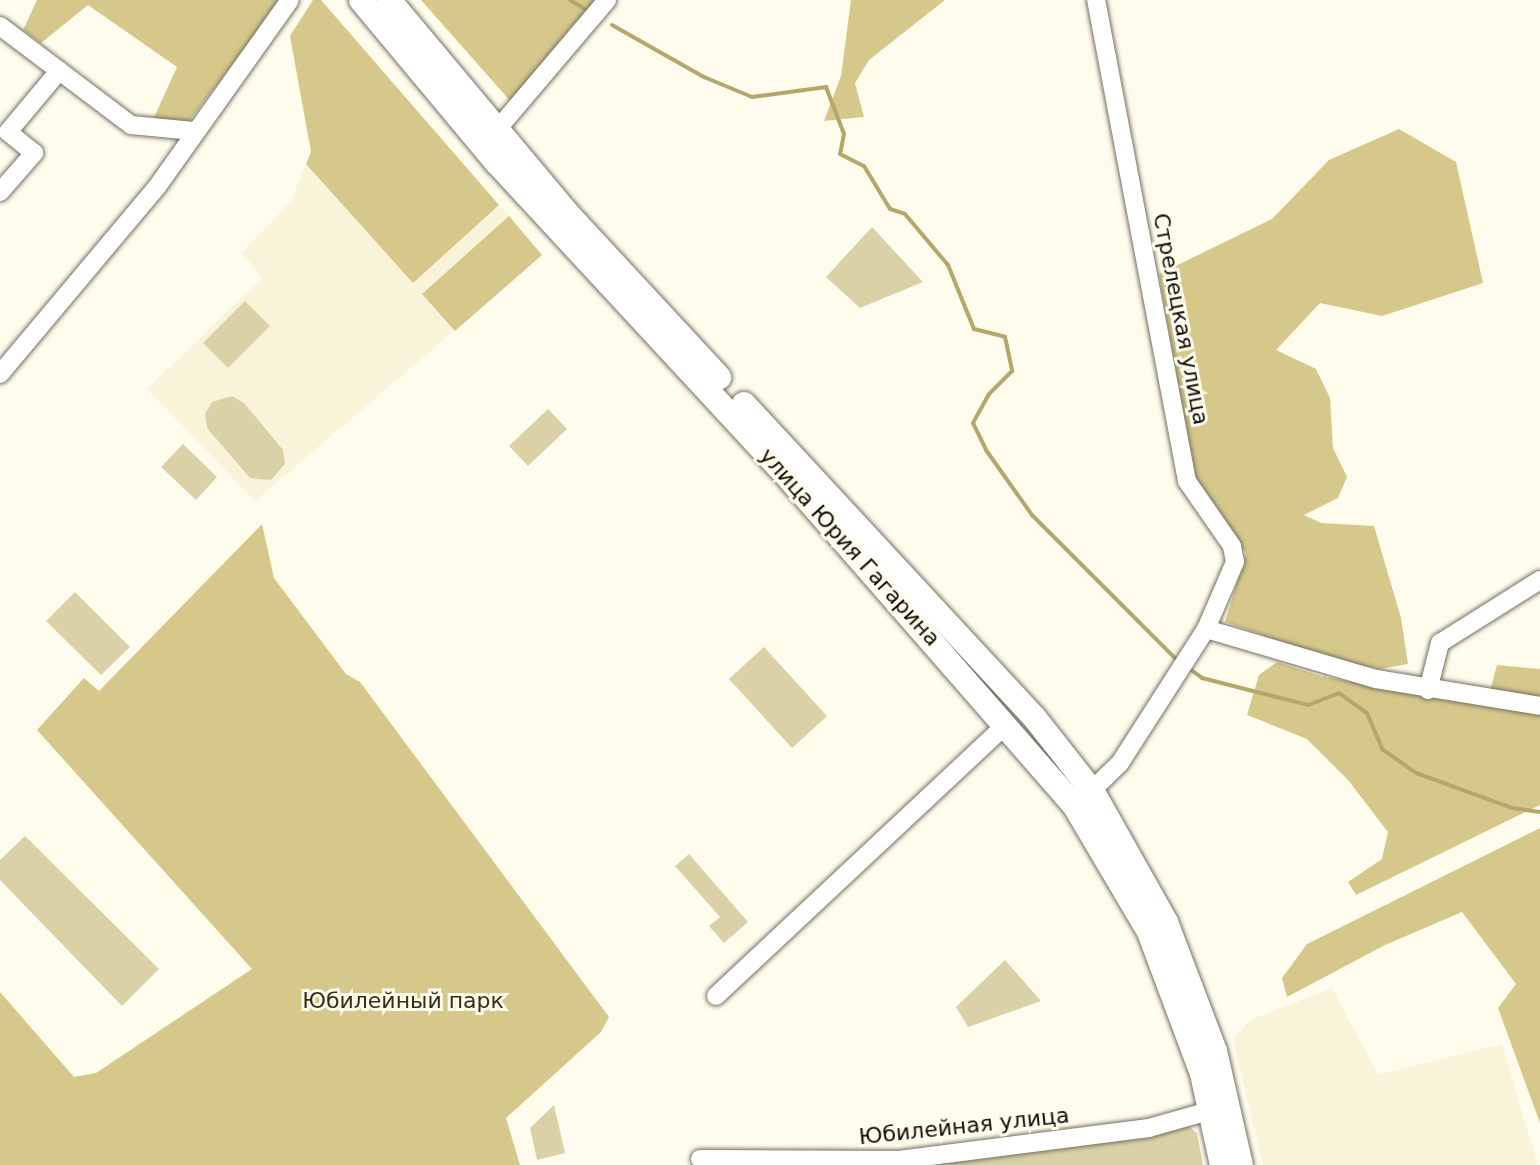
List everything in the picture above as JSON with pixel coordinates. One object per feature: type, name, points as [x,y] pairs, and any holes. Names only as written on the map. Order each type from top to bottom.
[{"type":"main road","name":"улица Юрия Гагарина","points":[[361,0],[1034,717],[1084,798],[1149,932],[1241,1165]]},
{"type":"main road","name":"улица Юрия Гагарина","points":[[389,0],[490,139],[1007,724],[1084,798]]},
{"type":"main road","name":"улица Юрия Гагарина","points":[[1220,1108],[1222,1165]]},
{"type":"street","points":[[0,374],[157,187],[290,0]]},
{"type":"street","points":[[490,139],[607,0]]},
{"type":"street","name":"Стрелецкая улица","points":[[1084,798],[1120,763],[1206,629],[1235,562],[1232,546],[1187,481],[1096,0]]},
{"type":"street","points":[[0,26],[131,125],[194,131]]},
{"type":"street","points":[[0,192],[34,153],[8,132],[59,71]]},
{"type":"street","points":[[1428,690],[1440,643],[1540,580]]},
{"type":"street","points":[[1206,629],[1329,668],[1428,690],[1540,706]]},
{"type":"street","points":[[716,996],[1007,724]]},
{"type":"street","name":"Юбилейная улица","points":[[700,1159],[915,1162],[1149,1128],[1220,1108]]},
{"type":"shaded area","points":[[313,0],[321,0],[542,255],[255,501],[147,389],[263,278],[242,253],[291,201],[311,152],[290,36]]},
{"type":"shaded area","points":[[872,227],[923,282],[860,308],[826,277]]},
{"type":"shaded area","points":[[245,301],[270,326],[228,368],[203,343]]},
{"type":"shaded area","points":[[232,396],[244,403],[283,450],[285,464],[271,480],[250,478],[207,428],[205,414],[212,402]]},
{"type":"shaded area","points":[[548,409],[567,429],[528,466],[509,446]]},
{"type":"shaded area","points":[[183,444],[217,477],[196,500],[161,467]]},
{"type":"shaded area","points":[[75,592],[130,647],[101,675],[46,621]]},
{"type":"shaded area","points":[[764,647],[827,716],[792,748],[729,679]]},
{"type":"shaded area","points":[[25,836],[159,969],[122,1006],[0,880],[0,860]]},
{"type":"shaded area","points":[[689,854],[748,922],[724,943],[709,926],[720,917],[675,866]]},
{"type":"shaded area","points":[[1005,960],[1041,1001],[968,1027],[956,1007]]},
{"type":"shaded area","points":[[1332,988],[1378,1075],[1502,1044],[1538,1165],[1263,1165],[1233,1039],[1250,1020]]},
{"type":"shaded area","points":[[554,1105],[565,1153],[537,1160],[530,1128]]},
{"type":"shaded area","points":[[1182,1121],[1197,1133],[1203,1165],[927,1165]]},
{"type":"green space","points":[[37,0],[281,0],[187,124],[152,122],[177,67],[88,5],[41,43],[23,30]]},
{"type":"green space","points":[[313,0],[321,0],[499,205],[413,283],[306,164],[311,152],[290,36]]},
{"type":"green space","points":[[421,0],[598,0],[512,103]]},
{"type":"green space","points":[[851,0],[945,0],[869,60],[855,83],[864,117],[824,121],[841,76]]},
{"type":"green space","points":[[1399,129],[1456,162],[1483,283],[1382,316],[1320,303],[1276,350],[1316,369],[1330,398],[1333,448],[1347,477],[1338,498],[1304,515],[1321,523],[1374,526],[1401,618],[1408,664],[1380,669],[1330,658],[1325,677],[1486,706],[1497,665],[1540,669],[1540,805],[1356,895],[1348,882],[1382,859],[1388,832],[1348,780],[1307,739],[1247,715],[1259,675],[1277,662],[1324,677],[1329,658],[1225,622],[1246,553],[1195,482],[1159,274],[1272,219],[1329,160]]},
{"type":"green space","points":[[509,216],[542,255],[455,331],[422,294]]},
{"type":"green space","name":"Юбилейный парк","points":[[262,524],[274,578],[346,674],[360,682],[609,1017],[601,1032],[506,1118],[520,1165],[0,1165],[0,992],[74,1077],[96,1073],[252,969],[37,730],[84,678],[99,691]]},
{"type":"green space","points":[[1540,828],[1540,1123],[1498,1008],[1516,984],[1462,912],[1385,945],[1287,997],[1282,978],[1307,944]]},
{"type":"waterway","points":[[570,0],[588,11]]},
{"type":"waterway","points":[[612,25],[704,77],[752,97],[826,87],[844,134],[840,154],[864,166],[890,209],[905,214],[948,265],[974,329],[1005,337],[1012,371],[989,394],[973,423],[986,450],[1032,515],[1179,662]]},
{"type":"waterway","points":[[1187,667],[1202,678],[1308,705],[1339,693],[1367,713],[1382,749],[1416,773],[1512,808],[1540,812]]}]
